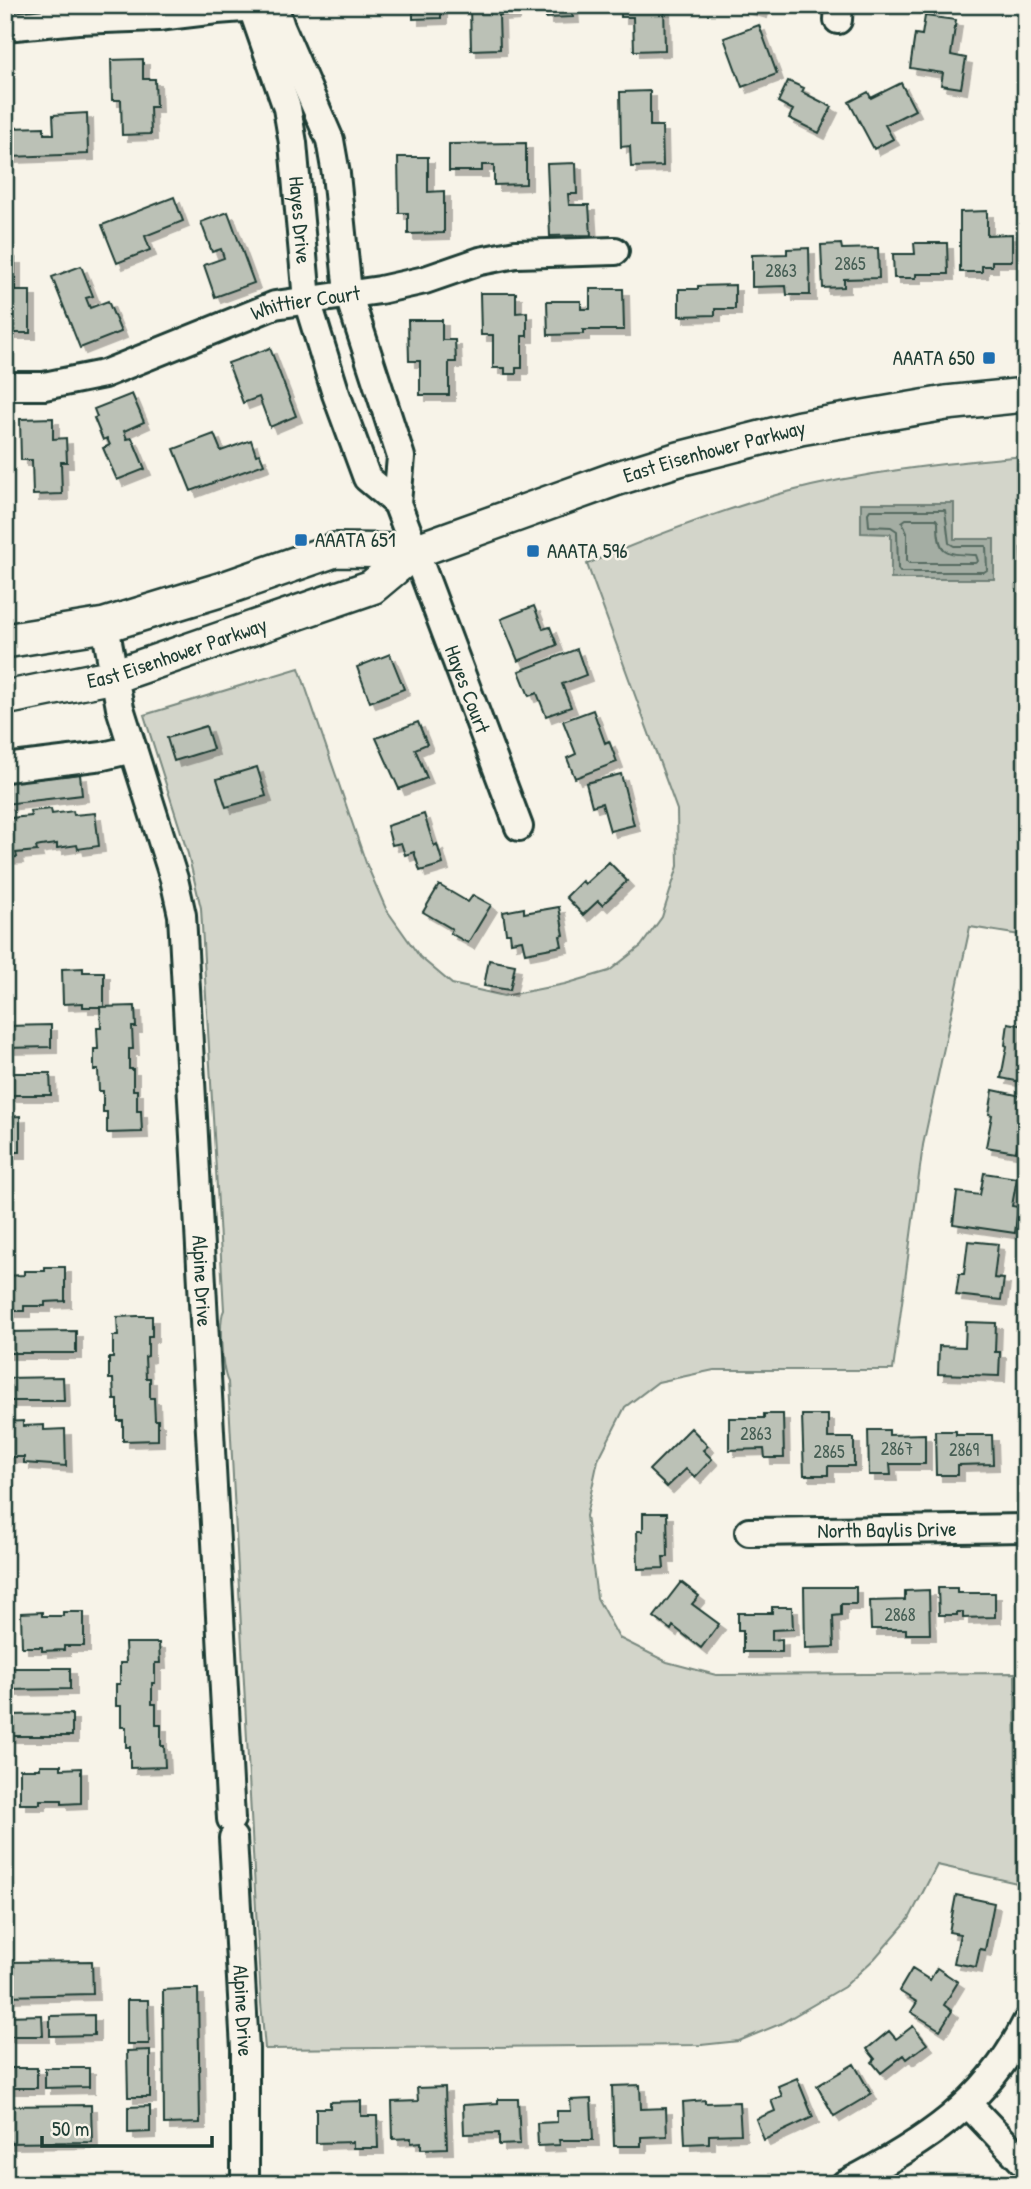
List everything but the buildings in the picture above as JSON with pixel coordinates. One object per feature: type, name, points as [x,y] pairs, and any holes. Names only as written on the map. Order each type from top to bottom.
[{"type":"main road","name":"East Eisenhower Parkway","points":[[5,698],[114,676],[372,587],[415,551],[615,478],[679,458],[800,428],[946,403],[1026,395]]},
{"type":"main road","name":"East Eisenhower Parkway","points":[[5,641],[105,625],[223,589],[335,550],[415,551]]},
{"type":"street","points":[[5,27],[78,20],[158,17],[263,6]]},
{"type":"street","name":"Hayes Drive","points":[[263,6],[281,27],[330,140],[348,293],[401,457],[397,503],[415,551]]},
{"type":"street","name":"Hayes Drive","points":[[263,6],[293,143],[307,300],[336,394],[367,478],[397,503]]},
{"type":"street","name":"Whittier Court","points":[[5,386],[44,386],[104,374],[275,305],[380,290],[425,280],[480,261],[516,254],[615,251]]},
{"type":"street","name":"Hayes Court","points":[[415,551],[519,827]]},
{"type":"street","name":"Alpine Drive","points":[[105,625],[120,708],[174,879],[182,915],[245,2049],[245,2184]]},
{"type":"street","points":[[5,768],[103,757],[133,749]]},
{"type":"street","name":"North Baylis Drive","points":[[749,1532],[1026,1528]]},
{"type":"street","points":[[845,2184],[927,2137],[968,2104],[1015,2044],[1026,2023]]},
{"type":"street","points":[[968,2104],[1026,2165]]},
{"type":"shaded area","points":[[1026,456],[1026,936],[970,927],[923,1145],[893,1370],[714,1370],[658,1382],[625,1407],[598,1460],[586,1516],[597,1598],[619,1638],[667,1662],[716,1675],[1015,1673],[1017,1883],[937,1865],[909,1919],[875,1958],[844,1987],[780,2024],[739,2041],[701,2045],[265,2049],[228,1382],[222,1346],[221,1324],[224,1310],[201,908],[188,854],[144,715],[299,668],[366,863],[386,909],[420,957],[452,984],[504,996],[565,984],[609,971],[641,946],[662,917],[678,866],[677,810],[587,564],[708,517],[783,493],[903,469]]},
{"type":"water","points":[[861,503],[954,503],[954,539],[994,539],[994,579],[891,579],[891,534],[861,533]]},
{"type":"place","name":"AAATA 650","points":[[989,358]]},
{"type":"place","name":"AAATA 651","points":[[301,540]]},
{"type":"place","name":"AAATA 596","points":[[533,551]]}]
